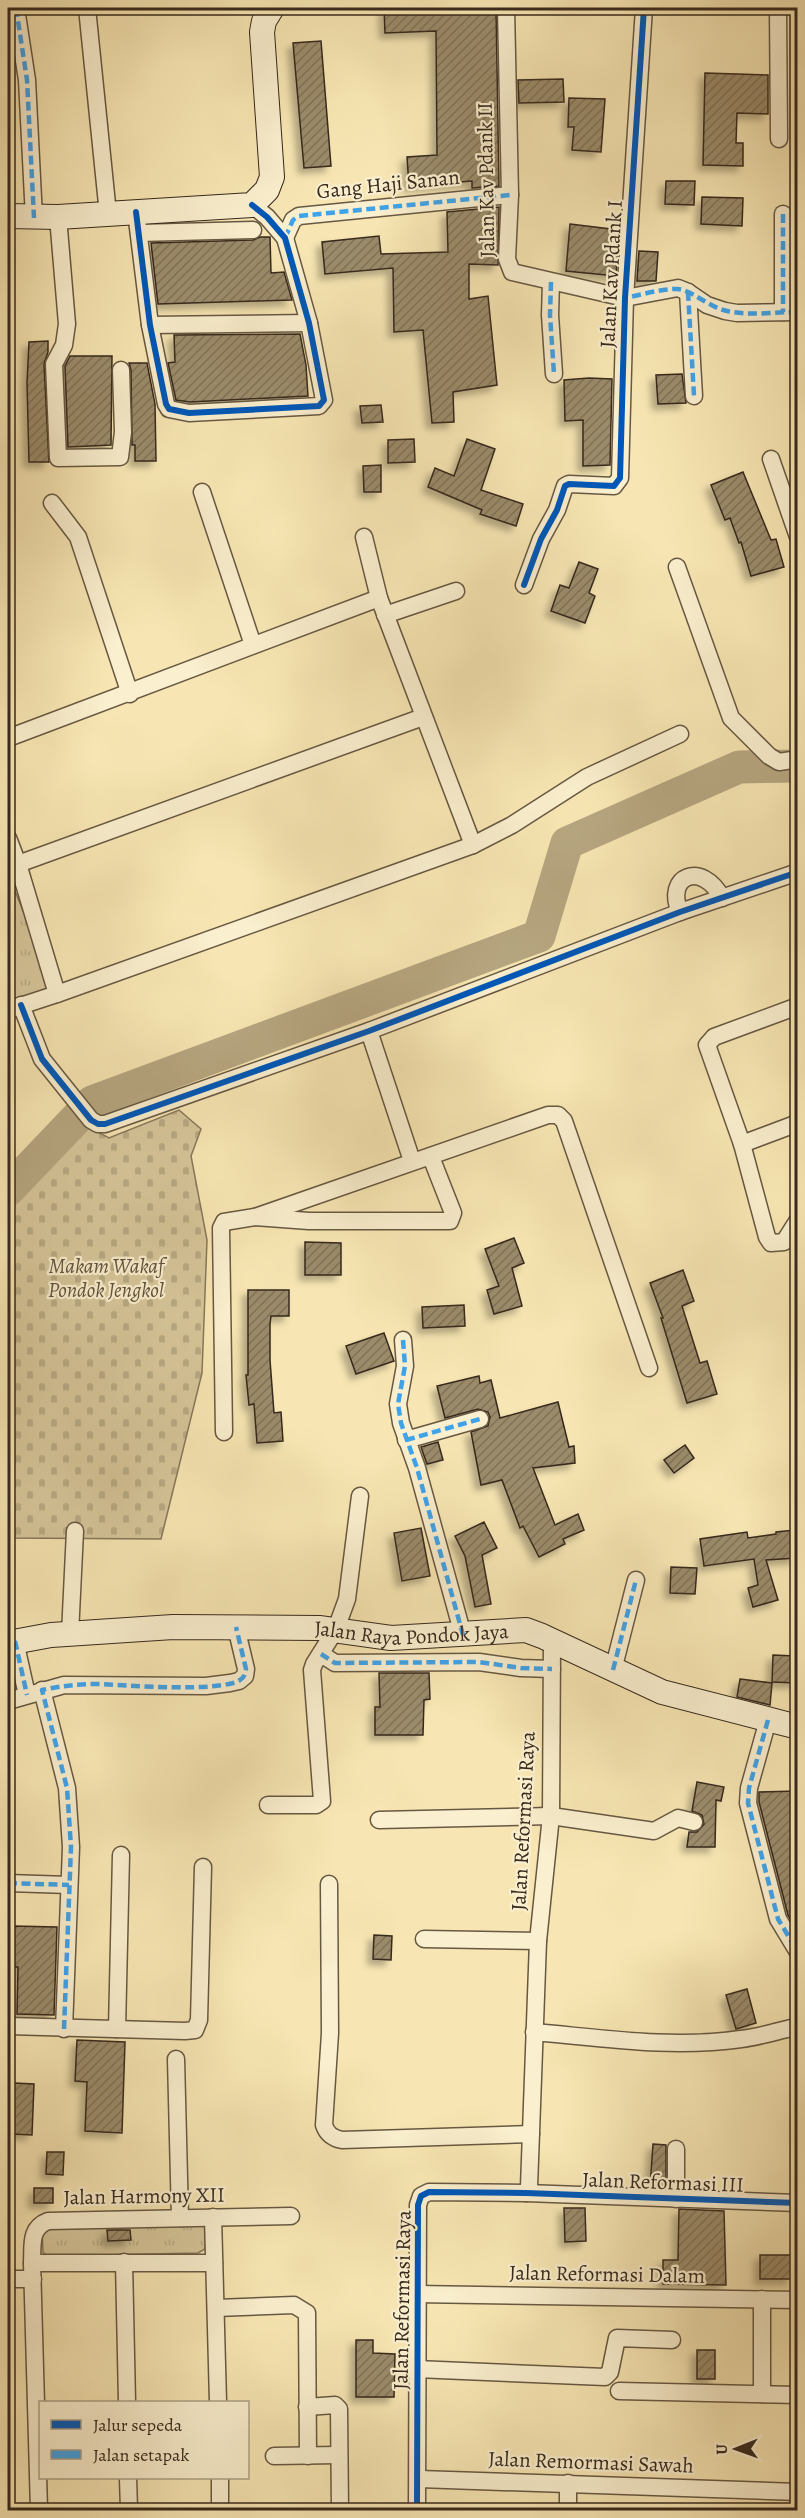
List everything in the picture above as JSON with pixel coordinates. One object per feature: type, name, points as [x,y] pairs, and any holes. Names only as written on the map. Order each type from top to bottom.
[{"type":"main road","points":[[8,216],[58,218],[108,214],[138,223],[252,205],[267,190],[272,177],[262,32],[264,21],[272,8]]},
{"type":"main road","name":"Jalan Raya Pondok Jaya","points":[[11,1642],[70,1634],[172,1627],[336,1629],[391,1638],[526,1630],[684,1700],[798,1727]]},
{"type":"street","points":[[16,8],[27,80],[34,218]]},
{"type":"street","points":[[87,8],[108,214]]},
{"type":"street","name":"Jalan Kav Pdank II","points":[[506,8],[510,195],[509,266],[517,275],[625,298],[678,288],[725,311],[790,312]]},
{"type":"street","name":"Jalan Kav Pdank I","points":[[524,585],[541,539],[557,510],[565,486],[569,484],[614,486],[620,478],[625,298],[644,8]]},
{"type":"street","points":[[778,8],[779,139]]},
{"type":"street","name":"Gang Haji Sanan","points":[[285,238],[292,220],[299,216],[510,195]]},
{"type":"street","points":[[252,205],[285,238],[309,323],[324,400],[322,403],[308,407],[189,413],[169,409],[166,404],[150,325],[138,223],[253,230]]},
{"type":"street","points":[[783,214],[790,312]]},
{"type":"street","points":[[58,218],[66,324],[64,345],[54,364],[58,458],[120,457],[123,432],[121,370]]},
{"type":"street","points":[[551,282],[550,333],[554,374]]},
{"type":"street","points":[[688,292],[694,396]]},
{"type":"street","points":[[150,325],[309,323]]},
{"type":"street","points":[[771,459],[798,537]]},
{"type":"street","points":[[202,492],[253,645]]},
{"type":"street","points":[[52,502],[78,537],[130,694]]},
{"type":"street","points":[[364,537],[385,615],[473,845]]},
{"type":"street","points":[[677,567],[731,718],[769,756],[779,762],[798,759]]},
{"type":"street","points":[[385,615],[456,591]]},
{"type":"street","points":[[8,738],[130,694],[379,598]]},
{"type":"street","points":[[18,864],[423,717]]},
{"type":"street","points":[[680,734],[587,777],[512,825],[473,845],[57,994],[14,1007],[51,1072],[91,1120],[98,1124],[105,1124],[369,1030],[680,912],[798,872]]},
{"type":"street","points":[[8,838],[57,994]]},
{"type":"street","points":[[680,912],[676,903],[677,890],[681,880],[690,875],[711,881],[722,898]]},
{"type":"street","points":[[798,1006],[709,1040],[708,1048],[742,1144],[767,1237],[771,1243],[784,1242],[798,1220]]},
{"type":"street","points":[[369,1030],[412,1161]]},
{"type":"street","points":[[255,1217],[548,1115],[558,1115],[564,1121],[649,1368]]},
{"type":"street","points":[[742,1144],[798,1123]]},
{"type":"street","points":[[224,1432],[221,1228],[224,1222],[255,1217],[309,1221],[450,1221],[453,1213],[431,1157]]},
{"type":"street","points":[[403,1340],[405,1366],[398,1404],[406,1440],[417,1468],[463,1635]]},
{"type":"street","points":[[406,1440],[480,1419]]},
{"type":"street","points":[[268,1806],[316,1805],[322,1801],[312,1670],[336,1629],[347,1599],[360,1496]]},
{"type":"street","points":[[70,1634],[75,1531]]},
{"type":"street","points":[[614,1670],[636,1580]]},
{"type":"street","points":[[8,1701],[64,1685],[206,1686],[239,1681],[245,1676],[246,1669],[236,1627]]},
{"type":"street","name":"Jalan Reformasi Raya","points":[[417,2511],[416,2294],[418,2205],[421,2196],[429,2192],[526,2193],[529,2187],[538,1941],[550,1816],[552,1670],[547,1639]]},
{"type":"street","points":[[11,1642],[35,1692],[67,1788],[71,1847],[64,2029]]},
{"type":"street","points":[[321,1654],[335,1663],[479,1662],[552,1670]]},
{"type":"street","points":[[768,1720],[749,1788],[748,1803],[778,1919],[798,1952]]},
{"type":"street","points":[[379,1820],[550,1816],[654,1831],[678,1818],[694,1822]]},
{"type":"street","points":[[117,2029],[121,1855]]},
{"type":"street","points":[[8,2026],[64,2029],[195,2030],[199,2020],[203,1867]]},
{"type":"street","points":[[8,1883],[69,1885]]},
{"type":"street","points":[[328,1884],[330,2033],[324,2125],[327,2133],[342,2140],[531,2134]]},
{"type":"street","points":[[424,1939],[538,1941]]},
{"type":"street","points":[[534,2032],[644,2043],[699,2043],[743,2039],[790,2028]]},
{"type":"street","points":[[176,2059],[180,2218]]},
{"type":"street","points":[[676,2149],[676,2199]]},
{"type":"street","name":"Jalan Reformasi III","points":[[526,2193],[798,2203]]},
{"type":"street","name":"Jalan Harmony XII","points":[[39,2511],[33,2271],[34,2232],[40,2224],[48,2221],[291,2216]]},
{"type":"street","points":[[213,2217],[218,2401]]},
{"type":"street","points":[[8,2279],[33,2271],[124,2262],[214,2263]]},
{"type":"street","points":[[124,2262],[127,2401]]},
{"type":"street","name":"Jalan Reformasi Dalam","points":[[416,2294],[798,2300]]},
{"type":"street","points":[[762,2299],[762,2394]]},
{"type":"street","points":[[216,2308],[294,2305],[307,2313],[308,2456]]},
{"type":"street","points":[[416,2369],[605,2377],[610,2372],[617,2338],[672,2340]]},
{"type":"street","points":[[620,2391],[798,2395]]},
{"type":"street","points":[[307,2407],[338,2407],[340,2511]]},
{"type":"street","points":[[274,2456],[338,2455]]},
{"type":"street","points":[[128,2479],[129,2511]]},
{"type":"street","points":[[219,2479],[220,2511]]},
{"type":"street","name":"Jalan Remormasi Sawah","points":[[418,2479],[798,2492]]},
{"type":"street","points":[[568,2483],[568,2511]]},
{"type":"green space","points":[[8,874],[57,994],[8,1010]]},
{"type":"green space","name":"Makam Wakaf Pondok Jengkol","points":[[179,1110],[201,1129],[191,1156],[207,1240],[202,1373],[161,1539],[8,1538],[8,1185],[66,1115],[109,1138]]},
{"type":"green space","points":[[205,2225],[205,2249],[198,2253],[47,2256],[43,2252],[42,2229]]},
{"type":"building","points":[[384,8],[496,8],[499,186],[472,188],[472,181],[409,186],[407,157],[437,155],[436,31],[385,33]]},
{"type":"building","points":[[321,41],[331,166],[304,168],[293,43]]},
{"type":"building","points":[[705,73],[768,75],[768,114],[737,113],[736,143],[743,143],[743,166],[703,165]]},
{"type":"building","points":[[563,79],[564,102],[519,103],[518,80]]},
{"type":"building","points":[[569,98],[605,99],[601,152],[572,150],[574,127],[568,127]]},
{"type":"building","points":[[666,181],[695,181],[694,205],[665,204]]},
{"type":"building","points":[[702,197],[743,198],[742,226],[701,224]]},
{"type":"building","points":[[499,207],[498,265],[469,264],[469,299],[488,296],[497,385],[453,392],[454,422],[432,423],[423,330],[394,332],[393,268],[325,274],[322,242],[379,236],[381,254],[448,252],[447,212]]},
{"type":"building","points":[[570,224],[619,230],[616,276],[566,271]]},
{"type":"building","points":[[270,237],[271,273],[284,272],[292,300],[158,304],[151,243],[253,240]]},
{"type":"building","points":[[639,251],[658,252],[656,281],[637,281]]},
{"type":"building","points":[[300,334],[306,365],[308,396],[190,402],[176,400],[168,363],[175,362],[174,335]]},
{"type":"building","points":[[48,341],[48,352],[44,364],[49,462],[29,462],[27,383],[29,342]]},
{"type":"building","points":[[70,356],[112,356],[111,445],[68,447],[65,366]]},
{"type":"building","points":[[129,363],[147,363],[155,404],[156,461],[135,461],[135,445],[132,445]]},
{"type":"building","points":[[682,374],[686,403],[658,404],[656,375]]},
{"type":"building","points":[[612,379],[610,465],[583,466],[583,420],[565,421],[564,380]]},
{"type":"building","points":[[381,405],[383,422],[362,423],[360,406]]},
{"type":"building","points":[[414,439],[415,462],[388,463],[388,440]]},
{"type":"building","points":[[467,439],[495,449],[481,490],[523,504],[516,526],[480,514],[482,510],[428,487],[435,468],[454,476]]},
{"type":"building","points":[[381,465],[381,492],[364,492],[363,466]]},
{"type":"building","points":[[743,472],[771,540],[776,539],[784,567],[751,576],[741,542],[739,543],[730,518],[725,520],[711,485]]},
{"type":"building","points":[[579,562],[598,569],[589,593],[595,596],[585,623],[551,611],[560,585],[569,588]]},
{"type":"building","points":[[514,1238],[524,1263],[512,1268],[522,1306],[494,1314],[487,1290],[499,1286],[485,1249]]},
{"type":"building","points":[[305,1242],[341,1243],[341,1275],[305,1275]]},
{"type":"building","points":[[683,1270],[694,1301],[682,1306],[700,1363],[707,1361],[717,1394],[687,1403],[661,1318],[663,1318],[650,1283]]},
{"type":"building","points":[[248,1290],[289,1290],[289,1316],[271,1316],[270,1324],[274,1413],[281,1412],[283,1441],[257,1443],[254,1404],[249,1405],[246,1375],[248,1375]]},
{"type":"building","points":[[464,1305],[465,1326],[423,1328],[422,1307]]},
{"type":"building","points":[[384,1333],[394,1361],[356,1374],[346,1346]]},
{"type":"building","points":[[479,1376],[480,1383],[491,1380],[500,1418],[558,1402],[569,1447],[574,1446],[575,1463],[533,1468],[555,1525],[578,1514],[584,1530],[563,1539],[565,1544],[539,1557],[523,1526],[520,1528],[502,1480],[481,1485],[471,1432],[488,1426],[490,1417],[488,1412],[478,1409],[445,1418],[437,1386]]},
{"type":"building","points":[[438,1442],[443,1460],[427,1464],[421,1447]]},
{"type":"building","points":[[685,1445],[694,1458],[674,1473],[664,1460]]},
{"type":"building","points":[[484,1522],[497,1548],[482,1555],[491,1604],[475,1607],[465,1556],[455,1536]]},
{"type":"building","points":[[421,1528],[430,1576],[402,1581],[394,1533]]},
{"type":"building","points":[[795,1530],[797,1558],[766,1560],[778,1600],[753,1607],[748,1588],[758,1585],[754,1559],[704,1566],[700,1539],[747,1532],[748,1538]]},
{"type":"building","points":[[671,1567],[697,1568],[695,1594],[670,1593]]},
{"type":"building","points":[[773,1655],[795,1656],[798,1665],[798,1683],[772,1682]]},
{"type":"building","points":[[379,1673],[429,1673],[430,1699],[424,1700],[423,1735],[375,1735],[375,1707],[380,1707]]},
{"type":"building","points":[[740,1679],[772,1683],[770,1705],[737,1697]]},
{"type":"building","points":[[697,1782],[724,1787],[721,1801],[716,1800],[715,1847],[687,1847],[689,1832],[697,1832],[704,1824],[702,1815],[692,1811]]},
{"type":"building","points":[[798,1791],[798,1931],[788,1915],[759,1802],[759,1792]]},
{"type":"building","points":[[12,1926],[57,1927],[54,2015],[17,2014],[18,1967],[11,1967]]},
{"type":"building","points":[[374,1935],[392,1936],[391,1960],[373,1959]]},
{"type":"building","points":[[747,1989],[756,2023],[736,2029],[726,1995]]},
{"type":"building","points":[[77,2040],[125,2042],[122,2133],[85,2131],[87,2082],[75,2081]]},
{"type":"building","points":[[14,2083],[34,2084],[32,2135],[12,2134]]},
{"type":"building","points":[[653,2144],[666,2145],[666,2188],[650,2187]]},
{"type":"building","points":[[47,2152],[64,2152],[63,2175],[46,2174]]},
{"type":"building","points":[[34,2188],[53,2188],[53,2203],[34,2203]]},
{"type":"building","points":[[564,2208],[585,2208],[586,2241],[565,2242]]},
{"type":"building","points":[[679,2209],[724,2211],[726,2285],[663,2284],[663,2260],[678,2260]]},
{"type":"building","points":[[107,2230],[130,2230],[131,2240],[108,2241]]},
{"type":"building","points":[[760,2255],[792,2255],[792,2279],[760,2279]]},
{"type":"building","points":[[356,2340],[373,2340],[373,2353],[395,2354],[394,2397],[356,2397]]},
{"type":"building","points":[[697,2350],[715,2350],[715,2379],[697,2379]]},
{"type":"waterway","points":[[8,1190],[92,1102],[539,936],[567,843],[739,767],[798,766]]},
{"type":"marked path","points":[[16,8],[27,80],[34,218]]},
{"type":"marked path","points":[[285,238],[293,220],[299,216],[510,195]]},
{"type":"marked path","points":[[783,214],[783,312]]},
{"type":"marked path","points":[[551,282],[550,315],[554,374]]},
{"type":"marked path","points":[[625,304],[625,298],[676,289],[727,311],[753,314],[798,312]]},
{"type":"marked path","points":[[688,292],[694,396]]},
{"type":"marked path","points":[[403,1340],[405,1366],[398,1404],[401,1423],[417,1468],[463,1635]]},
{"type":"marked path","points":[[406,1440],[480,1419]]},
{"type":"marked path","points":[[613,1670],[636,1580]]},
{"type":"marked path","points":[[64,2029],[71,1847],[67,1788],[42,1690],[90,1684],[149,1687],[229,1684],[241,1679],[246,1669],[236,1627]]},
{"type":"marked path","points":[[15,1641],[27,1695]]},
{"type":"marked path","points":[[321,1654],[335,1663],[479,1662],[521,1668],[552,1669]]},
{"type":"marked path","points":[[768,1720],[749,1788],[748,1803],[778,1919],[798,1952]]},
{"type":"marked path","points":[[8,1883],[69,1885]]},
{"type":"cycle path","points":[[524,585],[541,539],[557,510],[565,486],[569,484],[614,486],[620,478],[625,298],[644,8]]},
{"type":"cycle path","points":[[136,212],[150,325],[166,404],[169,409],[189,413],[319,406],[324,400],[309,323],[285,238],[267,217],[252,205]]},
{"type":"cycle path","points":[[21,1005],[42,1059],[91,1120],[98,1124],[105,1124],[369,1031],[680,912],[798,872]]},
{"type":"cycle path","points":[[417,2510],[418,2205],[421,2196],[429,2192],[526,2193],[798,2203]]}]
